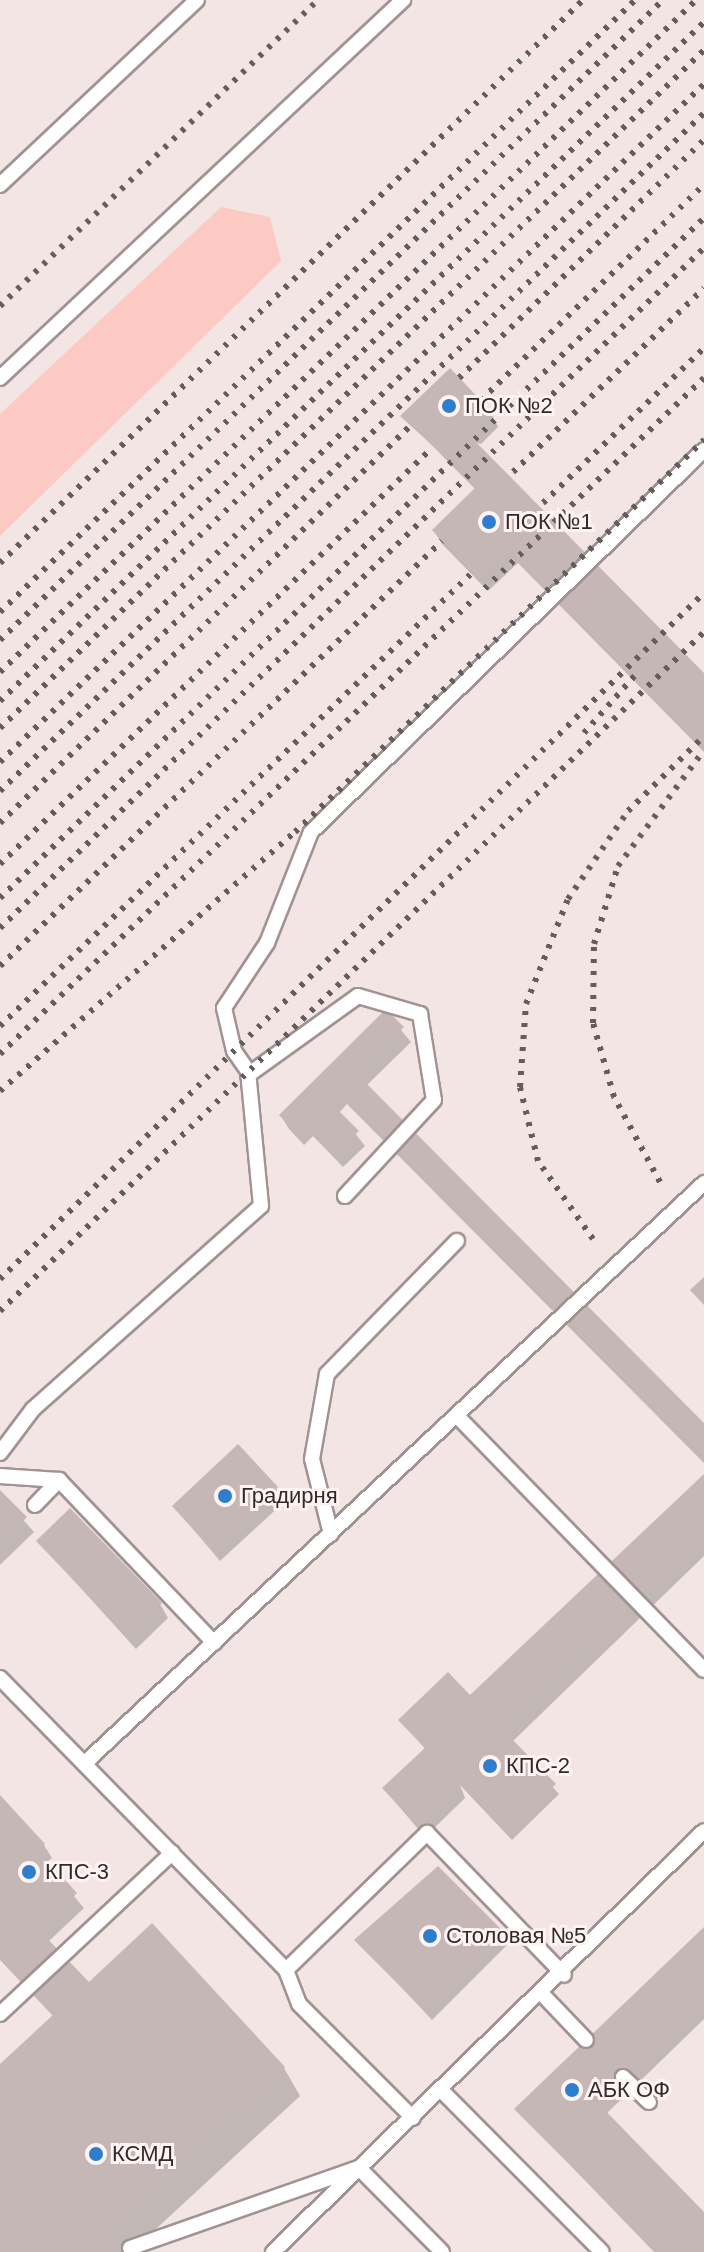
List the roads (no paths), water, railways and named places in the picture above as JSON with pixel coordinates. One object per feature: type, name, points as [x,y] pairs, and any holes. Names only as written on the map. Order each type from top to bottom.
[{"type":"lane","points":[[0,185],[197,0]]},
{"type":"lane","points":[[0,378],[403,0]]},
{"type":"lane","points":[[0,1453],[33,1409],[261,1206],[260,1139],[248,1075],[224,1008],[267,943],[311,832],[704,450]]},
{"type":"lane","points":[[248,1075],[358,996],[420,1014],[434,1100],[345,1196]]},
{"type":"lane","points":[[86,1762],[704,1183]]},
{"type":"lane","points":[[331,1534],[312,1459],[327,1374],[457,1241]]},
{"type":"lane","points":[[457,1416],[704,1670]]},
{"type":"lane","points":[[0,1476],[59,1480],[214,1643]]},
{"type":"lane","points":[[35,1505],[59,1480]]},
{"type":"lane","points":[[0,1678],[86,1762],[286,1970],[299,2004],[413,2118]]},
{"type":"lane","points":[[276,2251],[359,2168],[564,1975],[704,1831]]},
{"type":"lane","points":[[286,1970],[427,1833],[564,1975]]},
{"type":"lane","points":[[0,2014],[172,1853]]},
{"type":"lane","points":[[543,1995],[586,2040]]},
{"type":"lane","points":[[623,2077],[649,2102]]},
{"type":"lane","points":[[441,2090],[602,2252]]},
{"type":"lane","points":[[130,2248],[359,2168]]},
{"type":"lane","points":[[359,2168],[442,2252]]},
{"type":"railway","points":[[0,306],[318,0]]},
{"type":"railway","points":[[0,563],[583,0]]},
{"type":"railway","points":[[0,612],[635,0]]},
{"type":"railway","points":[[0,640],[663,0]]},
{"type":"railway","points":[[0,672],[696,0]]},
{"type":"railway","points":[[0,701],[704,22]]},
{"type":"railway","points":[[0,728],[704,50]]},
{"type":"railway","points":[[0,762],[704,84]]},
{"type":"railway","points":[[0,791],[704,113]]},
{"type":"railway","points":[[459,378],[704,140]]},
{"type":"railway","points":[[481,400],[704,185]]},
{"type":"railway","points":[[0,898],[704,218]]},
{"type":"railway","points":[[0,928],[704,248]]},
{"type":"railway","points":[[513,472],[704,288]]},
{"type":"railway","points":[[543,503],[704,348]]},
{"type":"railway","points":[[0,1054],[704,378]]},
{"type":"railway","points":[[0,823],[409,427]]},
{"type":"railway","points":[[0,1091],[295,832],[704,440]]},
{"type":"railway","points":[[0,864],[431,449]]},
{"type":"railway","points":[[0,966],[442,541]]},
{"type":"railway","points":[[0,1026],[473,572]]},
{"type":"railway","points":[[0,1279],[704,593]]},
{"type":"railway","points":[[0,1311],[704,632]]},
{"type":"railway","points":[[584,733],[637,673]]},
{"type":"railway","points":[[593,1239],[538,1161],[520,1087],[526,1004],[568,899],[628,811],[704,736]]},
{"type":"railway","points":[[660,1182],[614,1097],[593,1023],[594,944],[618,866],[704,750]]},
{"type":"place","name":"ПОК №2","points":[[449,406]]},
{"type":"place","name":"ПОК №1","points":[[489,522]]},
{"type":"place","name":"Градирня","points":[[225,1496]]},
{"type":"place","name":"КПС-2","points":[[490,1766]]},
{"type":"place","name":"КПС-3","points":[[29,1872]]},
{"type":"place","name":"Столовая №5","points":[[430,1936]]},
{"type":"place","name":"АБК ОФ","points":[[572,2090]]},
{"type":"place","name":"КСМД","points":[[96,2154]]}]
